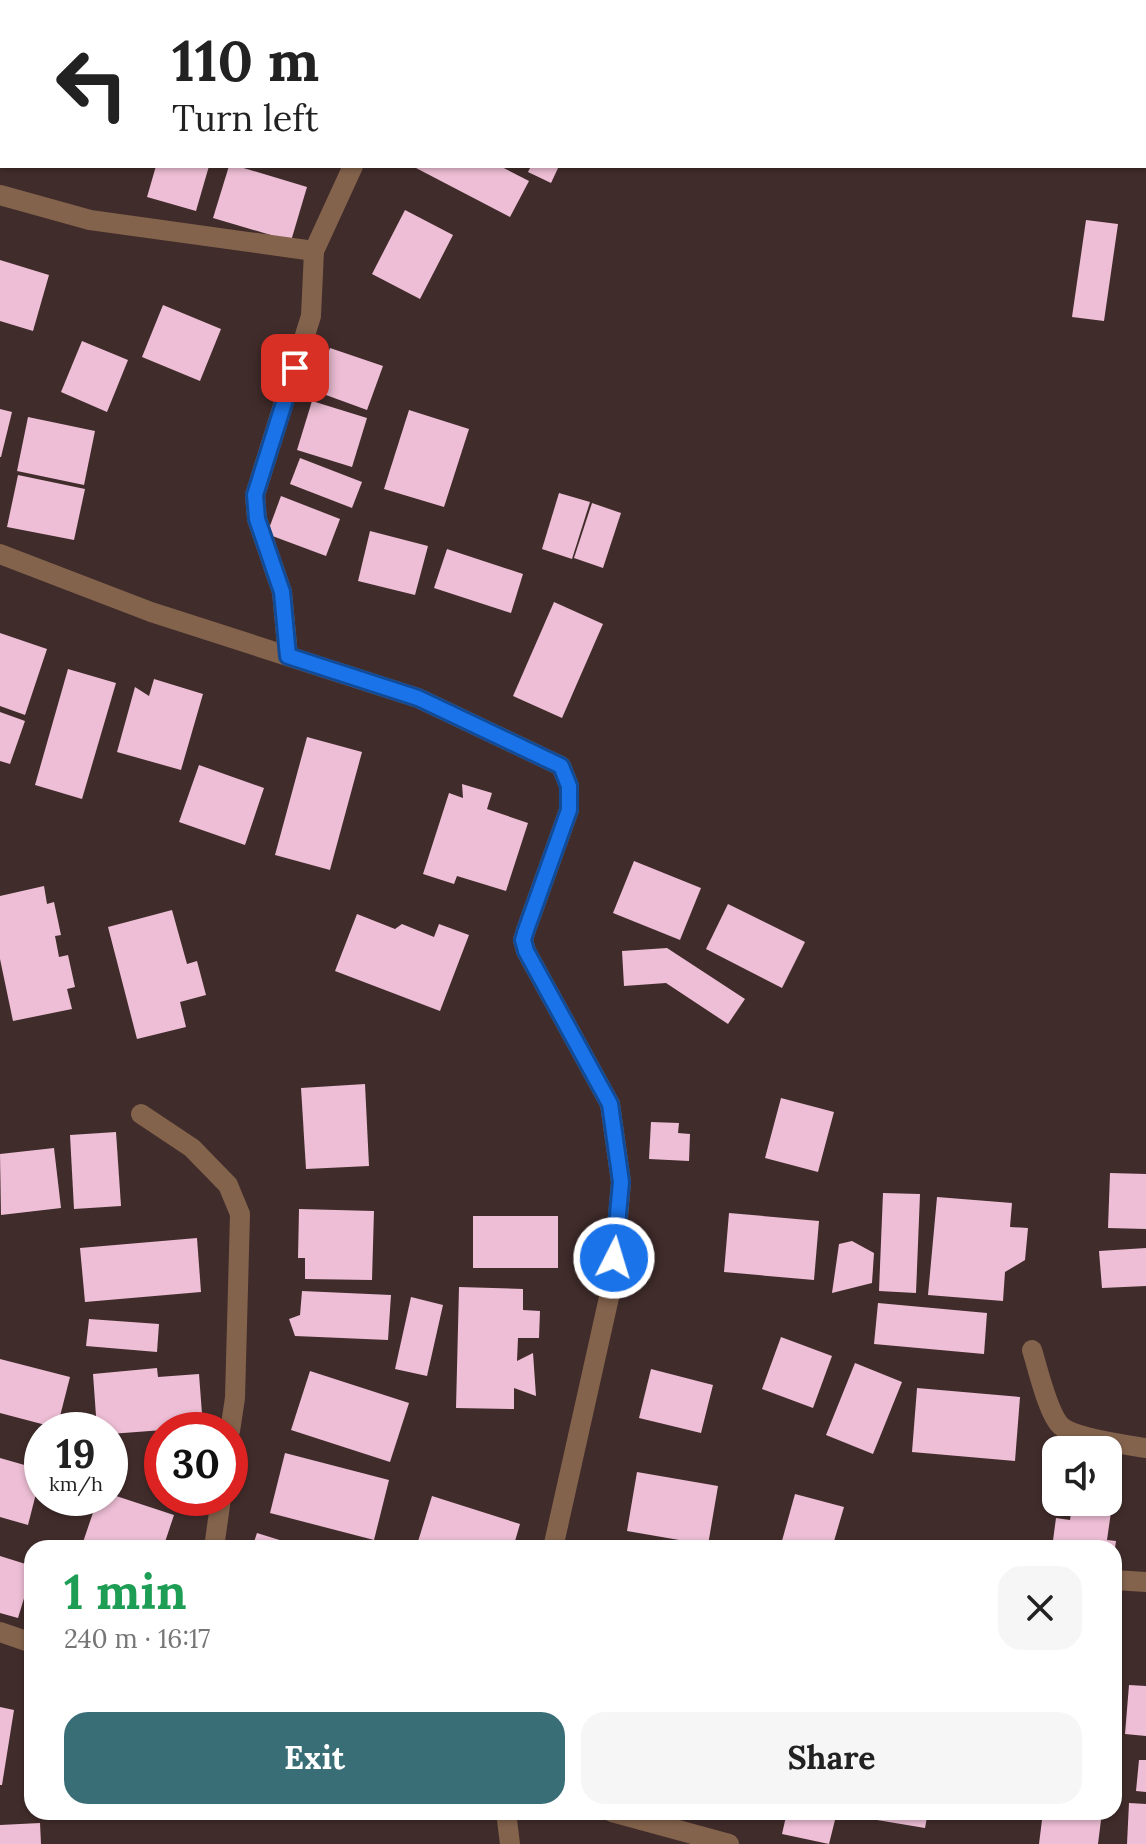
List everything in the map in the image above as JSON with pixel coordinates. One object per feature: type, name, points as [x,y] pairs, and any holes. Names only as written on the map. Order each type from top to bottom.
[{"type":"street","points":[[288,656],[282,592],[257,519],[255,495],[311,316],[314,251],[352,168]]},
{"type":"street","points":[[0,195],[90,220],[314,251]]},
{"type":"street","points":[[0,554],[151,612],[418,698],[561,766],[569,786],[569,810],[523,940],[526,951],[610,1104],[621,1182],[612,1284],[555,1540]]},
{"type":"street","points":[[141,1114],[201,1157],[228,1185],[240,1214],[233,1412]]},
{"type":"street","points":[[1032,1350],[1051,1411],[1061,1427],[1079,1435],[1146,1448]]},
{"type":"street","points":[[215,1540],[218,1516]]},
{"type":"street","points":[[1122,1580],[1146,1582]]},
{"type":"street","points":[[0,1632],[24,1640]]},
{"type":"street","points":[[507,1820],[510,1844]]},
{"type":"street","points":[[641,1820],[729,1844]]},
{"type":"building","points":[[155,168],[208,168],[196,211],[147,197]]},
{"type":"building","points":[[228,168],[244,168],[307,187],[291,241],[213,218]]},
{"type":"building","points":[[416,168],[504,168],[529,181],[510,217]]},
{"type":"building","points":[[530,168],[558,168],[551,183],[528,172]]},
{"type":"building","points":[[405,210],[453,235],[420,299],[372,274]]},
{"type":"building","points":[[1086,220],[1118,224],[1104,321],[1072,317]]},
{"type":"building","points":[[0,260],[49,275],[33,331],[0,321]]},
{"type":"building","points":[[163,305],[221,329],[200,381],[142,357]]},
{"type":"building","points":[[82,341],[128,360],[107,412],[61,392]]},
{"type":"building","points":[[330,348],[383,366],[367,410],[315,391]]},
{"type":"building","points":[[312,401],[367,418],[352,467],[297,450]]},
{"type":"building","points":[[0,409],[12,412],[1,457],[0,457]]},
{"type":"building","points":[[409,410],[469,429],[444,507],[384,489]]},
{"type":"building","points":[[28,417],[95,431],[84,485],[17,471]]},
{"type":"building","points":[[300,458],[362,482],[352,508],[290,484]]},
{"type":"building","points":[[18,475],[85,489],[74,540],[7,527]]},
{"type":"building","points":[[559,493],[590,502],[572,559],[542,549]]},
{"type":"building","points":[[281,496],[340,519],[326,556],[267,534]]},
{"type":"building","points":[[592,503],[621,513],[603,568],[574,558]]},
{"type":"building","points":[[370,531],[428,546],[415,595],[358,581]]},
{"type":"building","points":[[447,549],[523,574],[511,613],[434,588]]},
{"type":"building","points":[[554,602],[603,624],[562,718],[513,696]]},
{"type":"building","points":[[0,633],[47,649],[25,715],[0,706]]},
{"type":"building","points":[[68,669],[116,683],[82,799],[35,785]]},
{"type":"building","points":[[154,679],[203,694],[181,770],[117,752],[135,687],[149,696]]},
{"type":"building","points":[[0,712],[25,721],[10,764],[0,761]]},
{"type":"building","points":[[307,737],[362,752],[330,870],[275,855]]},
{"type":"building","points":[[199,765],[264,788],[245,845],[179,822]]},
{"type":"building","points":[[462,784],[492,793],[487,809],[528,823],[506,891],[457,876],[454,884],[423,874],[449,793],[463,798]]},
{"type":"building","points":[[634,861],[701,888],[680,940],[613,913]]},
{"type":"building","points":[[44,886],[47,904],[54,902],[61,935],[55,936],[59,957],[68,955],[75,987],[67,989],[72,1009],[13,1021],[0,959],[0,896]]},
{"type":"building","points":[[728,904],[805,942],[782,988],[706,949]]},
{"type":"building","points":[[172,910],[187,964],[197,961],[206,995],[180,1002],[186,1027],[137,1039],[108,927]]},
{"type":"building","points":[[357,914],[395,929],[402,924],[434,937],[439,924],[469,935],[440,1011],[335,971]]},
{"type":"building","points":[[667,948],[745,999],[728,1024],[666,983],[624,986],[622,951]]},
{"type":"building","points":[[365,1084],[369,1166],[306,1169],[301,1088]]},
{"type":"building","points":[[781,1098],[834,1112],[818,1172],[765,1158]]},
{"type":"building","points":[[651,1122],[679,1123],[678,1133],[690,1134],[689,1161],[649,1159]]},
{"type":"building","points":[[116,1132],[121,1206],[74,1209],[70,1135]]},
{"type":"building","points":[[54,1148],[61,1208],[1,1215],[0,1154]]},
{"type":"building","points":[[1110,1173],[1146,1174],[1146,1229],[1108,1228]]},
{"type":"building","points":[[883,1193],[920,1194],[916,1293],[879,1291]]},
{"type":"building","points":[[937,1197],[1012,1203],[1010,1227],[1028,1228],[1025,1260],[1005,1272],[1003,1301],[928,1295]]},
{"type":"building","points":[[299,1209],[374,1211],[372,1280],[305,1279],[305,1258],[298,1258]]},
{"type":"building","points":[[729,1213],[819,1221],[814,1280],[724,1272]]},
{"type":"building","points":[[473,1216],[558,1216],[558,1268],[473,1268]]},
{"type":"building","points":[[197,1238],[201,1292],[85,1302],[80,1248]]},
{"type":"building","points":[[852,1241],[874,1253],[872,1283],[832,1293],[839,1244]]},
{"type":"building","points":[[1146,1248],[1146,1286],[1102,1288],[1099,1251]]},
{"type":"building","points":[[459,1287],[523,1289],[523,1310],[540,1311],[539,1338],[518,1338],[517,1361],[533,1353],[536,1396],[514,1388],[514,1409],[456,1408]]},
{"type":"building","points":[[302,1291],[391,1295],[388,1340],[295,1336],[289,1319],[300,1315]]},
{"type":"building","points":[[411,1297],[443,1305],[427,1376],[395,1369]]},
{"type":"building","points":[[878,1303],[987,1313],[984,1354],[874,1344]]},
{"type":"building","points":[[89,1319],[159,1324],[157,1352],[86,1346]]},
{"type":"building","points":[[781,1337],[832,1356],[813,1408],[762,1389]]},
{"type":"building","points":[[0,1359],[70,1377],[61,1412],[24,1412],[24,1419],[0,1413]]},
{"type":"building","points":[[855,1363],[902,1382],[873,1454],[826,1435]]},
{"type":"building","points":[[157,1368],[158,1377],[199,1374],[202,1412],[144,1412],[144,1431],[128,1433],[128,1412],[96,1412],[93,1374]]},
{"type":"building","points":[[651,1369],[713,1385],[701,1433],[639,1418]]},
{"type":"building","points":[[310,1371],[409,1403],[390,1462],[291,1430]]},
{"type":"building","points":[[917,1388],[1020,1397],[1015,1461],[912,1452]]},
{"type":"building","points":[[285,1453],[389,1480],[374,1540],[270,1513]]},
{"type":"building","points":[[0,1458],[24,1465],[24,1516],[30,1516],[28,1525],[0,1517]]},
{"type":"building","points":[[637,1472],[718,1486],[709,1540],[679,1540],[627,1531]]},
{"type":"building","points":[[795,1494],[844,1507],[834,1540],[782,1540]]},
{"type":"building","points":[[432,1496],[520,1524],[515,1540],[418,1540]]},
{"type":"building","points":[[128,1500],[144,1505],[144,1516],[174,1516],[166,1540],[84,1540],[92,1516],[128,1516]]},
{"type":"building","points":[[1071,1516],[1110,1516],[1107,1540],[1053,1540],[1056,1518],[1070,1520]]},
{"type":"building","points":[[257,1533],[280,1540],[255,1540]]},
{"type":"building","points":[[0,1556],[24,1564],[24,1598],[18,1618],[0,1613]]},
{"type":"building","points":[[1129,1685],[1146,1686],[1146,1736],[1125,1734]]},
{"type":"building","points":[[0,1707],[14,1710],[2,1785],[0,1785]]},
{"type":"building","points":[[1139,1760],[1146,1760],[1146,1792],[1136,1791]]},
{"type":"building","points":[[1129,1803],[1146,1804],[1146,1844],[1127,1844]]},
{"type":"building","points":[[785,1820],[835,1820],[829,1844],[782,1834]]},
{"type":"building","points":[[877,1820],[926,1820],[925,1828]]},
{"type":"building","points":[[1042,1820],[1101,1820],[1098,1844],[1039,1844]]},
{"type":"building","points":[[40,1823],[41,1844],[0,1844],[0,1825]]},
{"type":"route","points":[[295,368],[255,495],[257,519],[282,592],[288,656],[418,698],[561,766],[569,786],[569,810],[523,940],[526,951],[610,1104],[621,1182],[614,1258]]}]
